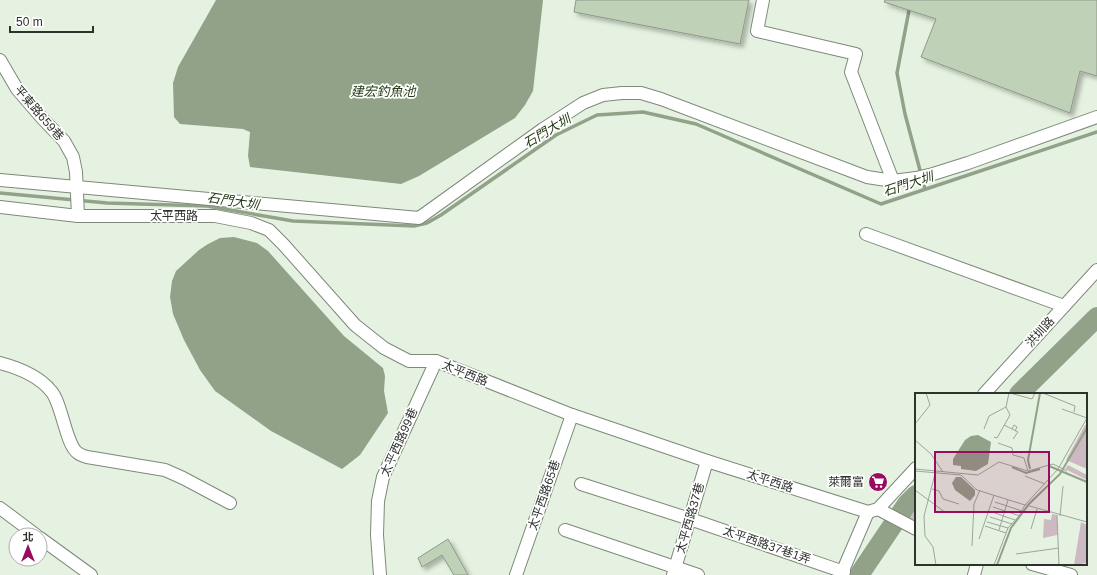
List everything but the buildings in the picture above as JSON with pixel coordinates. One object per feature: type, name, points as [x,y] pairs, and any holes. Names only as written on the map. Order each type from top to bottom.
[{"type":"street","points":[[763,0],[757,31],[856,54],[851,72],[893,180]]},
{"type":"street","name":"平東路659巷","points":[[0,60],[17,89],[64,141],[73,157],[76,172],[78,212]]},
{"type":"street","points":[[0,180],[77,190],[419,218],[556,120],[583,103],[603,95],[622,92],[641,93],[668,102],[867,177],[893,180],[916,178],[933,174],[1097,117]]},
{"type":"street","name":"太平西路","points":[[0,207],[78,212],[215,216],[251,223],[269,230],[284,244],[355,325],[384,348],[409,361],[436,361],[572,415],[706,461],[890,516],[912,528]]},
{"type":"street","points":[[866,234],[1064,306]]},
{"type":"street","name":"洪圳路","points":[[985,393],[1097,270]]},
{"type":"street","name":"太平西路99巷","points":[[380,575],[377,535],[378,501],[383,477],[436,361]]},
{"type":"street","points":[[0,363],[36,377],[52,392],[73,448],[77,453],[87,457],[165,470],[230,503]]},
{"type":"street","name":"太平西路65巷","points":[[516,575],[572,415]]},
{"type":"street","name":"太平西路37巷","points":[[674,571],[706,461]]},
{"type":"street","points":[[843,573],[873,511],[915,469]]},
{"type":"street","name":"太平西路37巷1弄","points":[[581,484],[690,519],[843,573]]},
{"type":"street","points":[[0,508],[25,527]]},
{"type":"street","points":[[565,530],[674,571],[698,575]]},
{"type":"street","points":[[48,544],[91,575]]},
{"type":"street","points":[[974,575],[978,565]]},
{"type":"street","points":[[1036,565],[1071,575]]},
{"type":"shaded area","points":[[915,500],[915,524],[900,519]]},
{"type":"water","name":"建宏釣魚池","points":[[216,0],[543,0],[533,91],[515,118],[419,176],[401,184],[250,167],[248,156],[250,132],[243,129],[180,124],[174,117],[173,83],[178,67]]},
{"type":"water","points":[[234,237],[257,243],[268,251],[344,336],[383,368],[385,376],[384,391],[388,413],[360,455],[342,469],[271,431],[215,391],[200,370],[184,340],[173,314],[170,297],[172,281],[176,271],[199,250],[208,244],[220,238]]},
{"type":"waterway","points":[[911,0],[897,73],[905,114],[925,189]]},
{"type":"waterway","name":"石門大圳","points":[[0,193],[107,203],[207,206],[293,221],[414,226],[427,223],[441,215],[556,135],[597,115],[643,112],[696,124],[881,204],[1097,132]]},
{"type":"waterway","points":[[1020,393],[1097,317]]},
{"type":"waterway","points":[[859,575],[907,504],[915,496]]},
{"type":"place","name":"萊爾富","points":[[878,482]]}]
